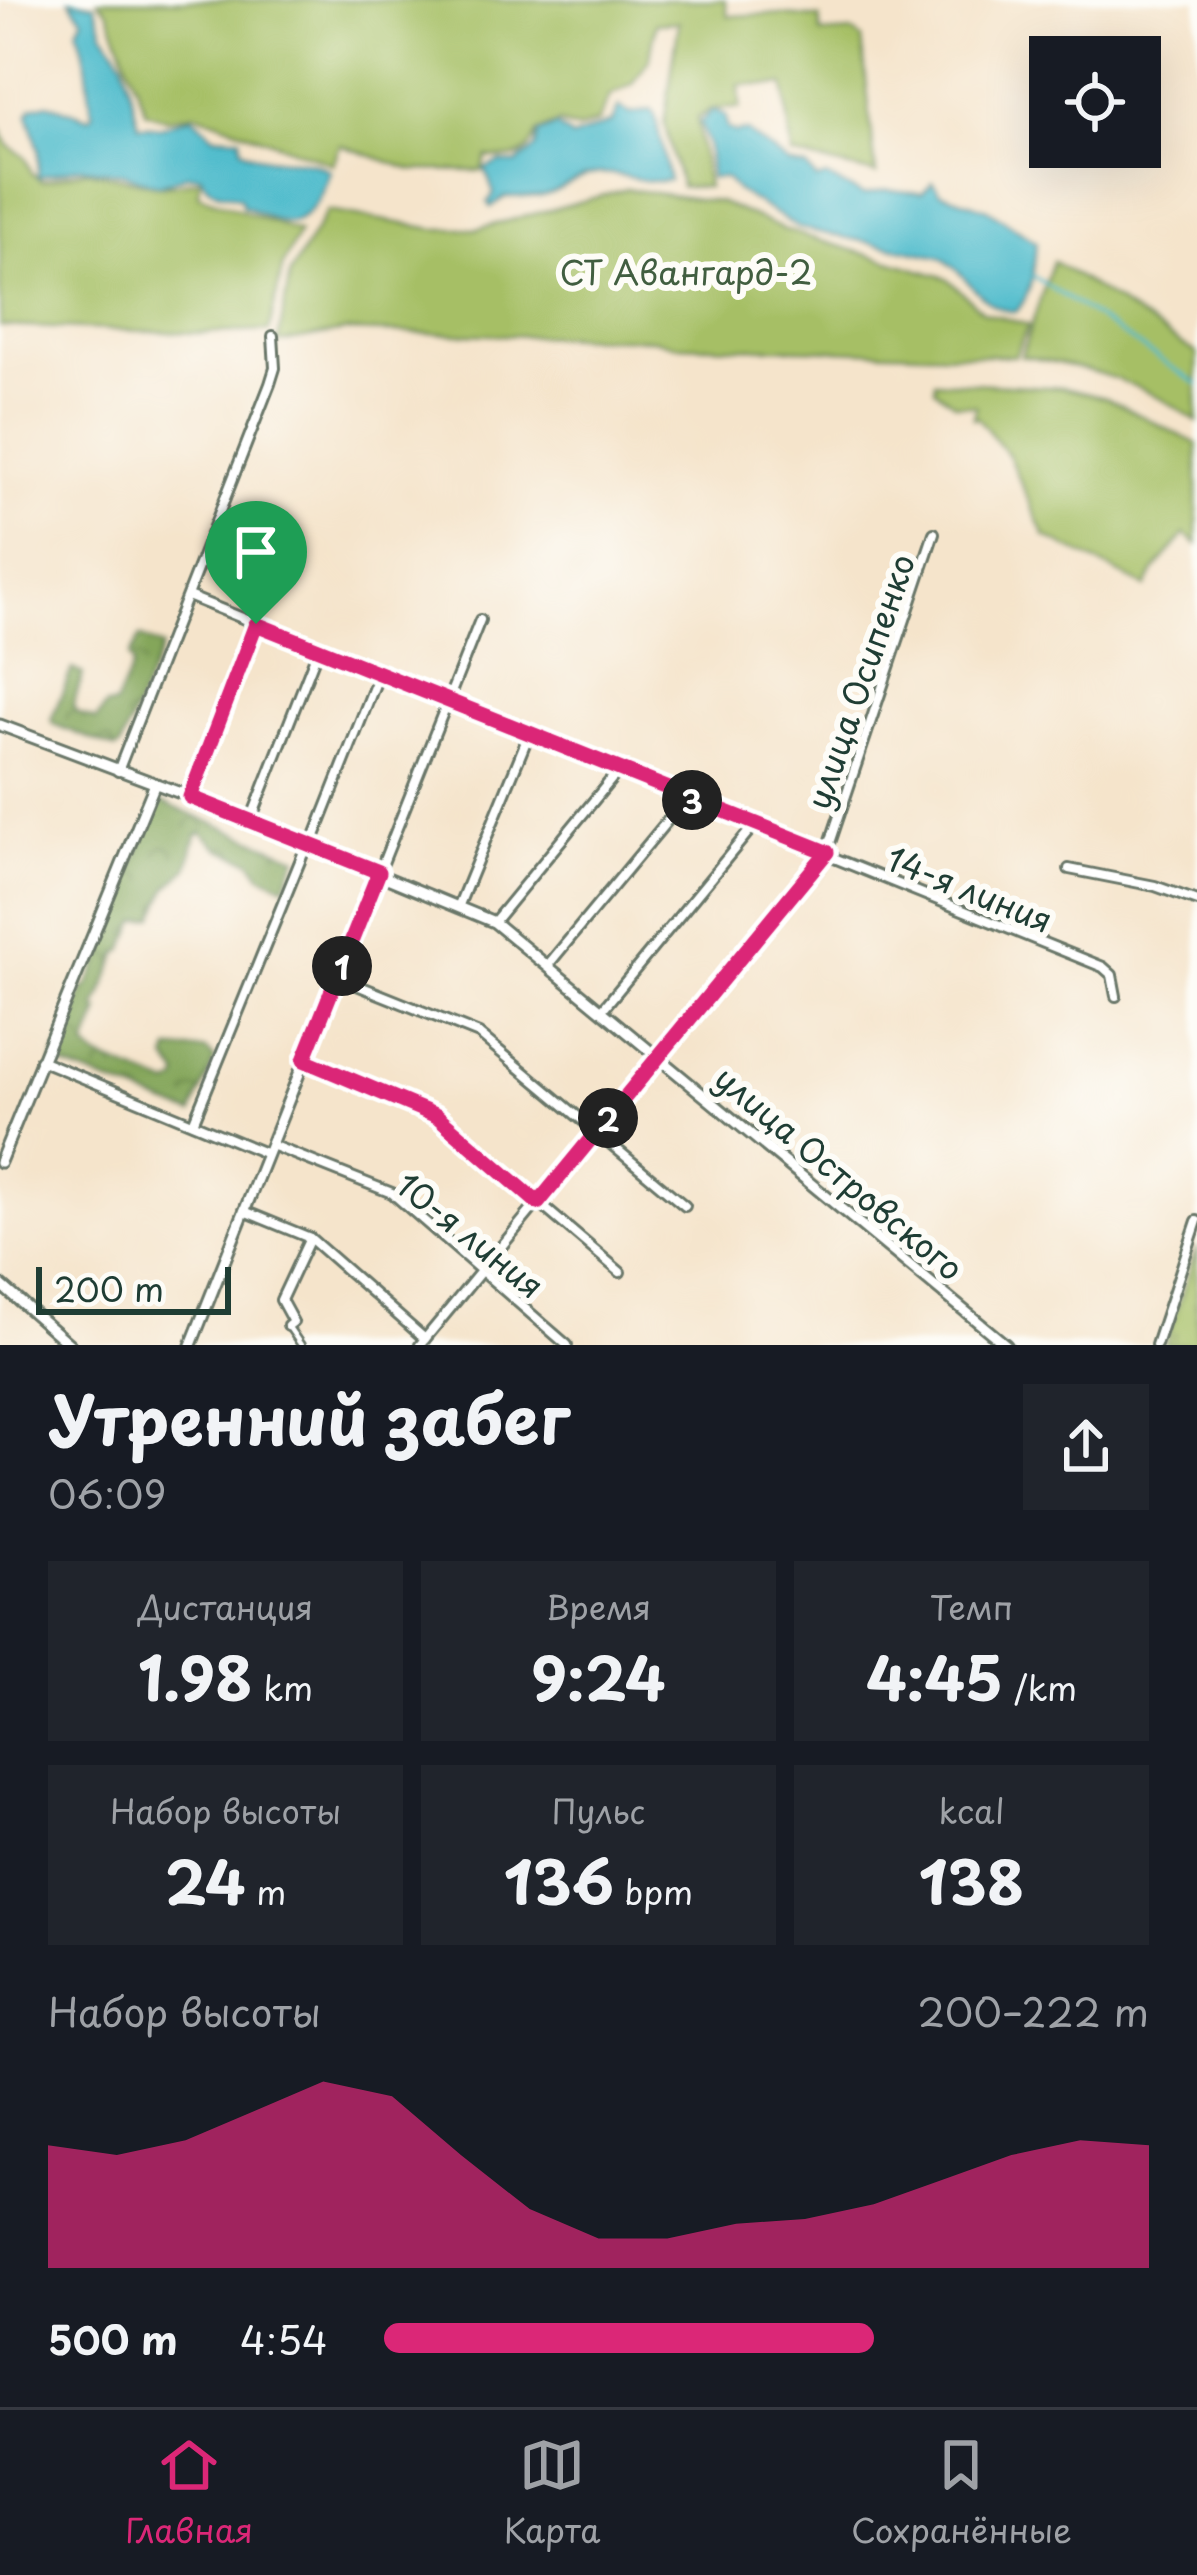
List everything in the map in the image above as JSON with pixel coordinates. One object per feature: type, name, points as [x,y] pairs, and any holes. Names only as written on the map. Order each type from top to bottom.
[{"type":"street","points":[[118,770],[275,368],[272,335]]},
{"type":"street","name":"улица Осипенко","points":[[422,1342],[827,852],[934,533]]},
{"type":"street","name":"14-я линия","points":[[188,596],[1103,967],[1112,975],[1117,996]]},
{"type":"street","points":[[190,1345],[480,620]]},
{"type":"street","points":[[190,797],[256,624]]},
{"type":"street","points":[[250,821],[318,650]]},
{"type":"street","points":[[193,1123],[379,674]]},
{"type":"street","name":"улица Островского","points":[[0,725],[379,872],[494,922],[1006,1345]]},
{"type":"street","points":[[459,905],[529,734]]},
{"type":"street","points":[[494,922],[619,770]]},
{"type":"street","points":[[0,1162],[154,786]]},
{"type":"street","points":[[548,965],[687,797]]},
{"type":"street","points":[[602,1010],[754,824]]},
{"type":"street","points":[[1069,869],[1155,886],[1197,901]]},
{"type":"street","points":[[337,977],[479,1034],[685,1206]]},
{"type":"street","name":"10-я линия","points":[[40,1060],[193,1123],[392,1193],[567,1345]]},
{"type":"street","points":[[304,1060],[437,1116],[620,1272]]},
{"type":"street","points":[[244,1211],[310,1238],[422,1342]]},
{"type":"street","points":[[1156,1345],[1197,1221]]},
{"type":"street","points":[[301,1345],[288,1325],[293,1322],[281,1300],[310,1238]]},
{"type":"street","points":[[0,1284],[70,1345]]},
{"type":"green space","points":[[98,0],[725,0],[728,16],[820,18],[821,34],[853,32],[862,39],[876,174],[792,155],[784,85],[739,85],[740,108],[712,109],[697,118],[707,187],[681,187],[664,123],[679,22],[656,23],[650,58],[633,84],[610,96],[598,122],[577,130],[559,123],[537,133],[529,149],[518,156],[487,157],[482,171],[412,170],[340,145],[333,164],[196,113],[168,119],[146,112],[108,11]]},
{"type":"green space","points":[[0,127],[8,145],[25,157],[42,181],[86,170],[159,186],[200,180],[199,195],[299,232],[283,265],[269,331],[0,326]]},
{"type":"green space","name":"СТ Авангард-2","points":[[627,189],[719,202],[785,230],[947,278],[983,312],[1028,325],[1015,356],[344,331],[278,343],[290,274],[327,211],[435,229],[478,229]]},
{"type":"green space","points":[[1053,261],[1197,354],[1197,422],[1156,396],[1113,378],[1021,356]]},
{"type":"green space","points":[[935,381],[1063,388],[1106,398],[1197,444],[1197,544],[1185,534],[1146,587],[1045,536],[1008,455],[978,418],[973,418],[976,406],[955,404],[935,389]]},
{"type":"green space","points":[[140,637],[162,647],[120,747],[53,724],[72,669],[83,674],[73,706],[77,713],[96,720],[106,706],[115,705]]},
{"type":"green space","points":[[159,801],[297,857],[285,886],[261,875],[251,861],[220,849],[201,832],[196,835],[188,868],[168,887],[154,917],[137,921],[96,1008],[100,1011],[86,1047],[97,1057],[170,1086],[179,1075],[167,1060],[170,1050],[206,1050],[215,1059],[192,1114],[53,1062],[104,949],[102,943]]},
{"type":"green space","points":[[1197,1247],[1197,1345],[1165,1345]]},
{"type":"water","points":[[70,0],[95,4],[103,31],[123,61],[139,125],[160,127],[193,116],[213,135],[240,137],[242,149],[252,154],[308,162],[330,171],[307,214],[290,222],[275,220],[243,206],[240,198],[212,190],[201,176],[188,175],[158,185],[80,167],[38,177],[39,150],[28,114],[32,107],[48,103],[88,118],[93,114],[77,29],[83,19]]},
{"type":"water","points":[[619,107],[631,114],[651,110],[655,115],[669,180],[594,174],[546,195],[505,197],[491,207],[488,202],[494,194],[485,169],[500,162],[516,164],[535,149],[539,134],[557,126],[572,138],[612,122]]},
{"type":"water","points":[[713,111],[725,116],[727,128],[746,131],[789,164],[807,168],[817,180],[826,177],[863,195],[887,190],[922,193],[933,182],[940,192],[988,209],[1036,242],[1032,279],[1022,305],[1016,312],[993,305],[940,257],[799,228],[736,190],[725,178],[710,178],[708,145],[700,122]]},
{"type":"waterway","points":[[1033,276],[1197,384]]},
{"type":"route","points":[[256,624],[827,852],[538,1203],[437,1116],[304,1060],[379,872],[190,797],[256,624]]}]
